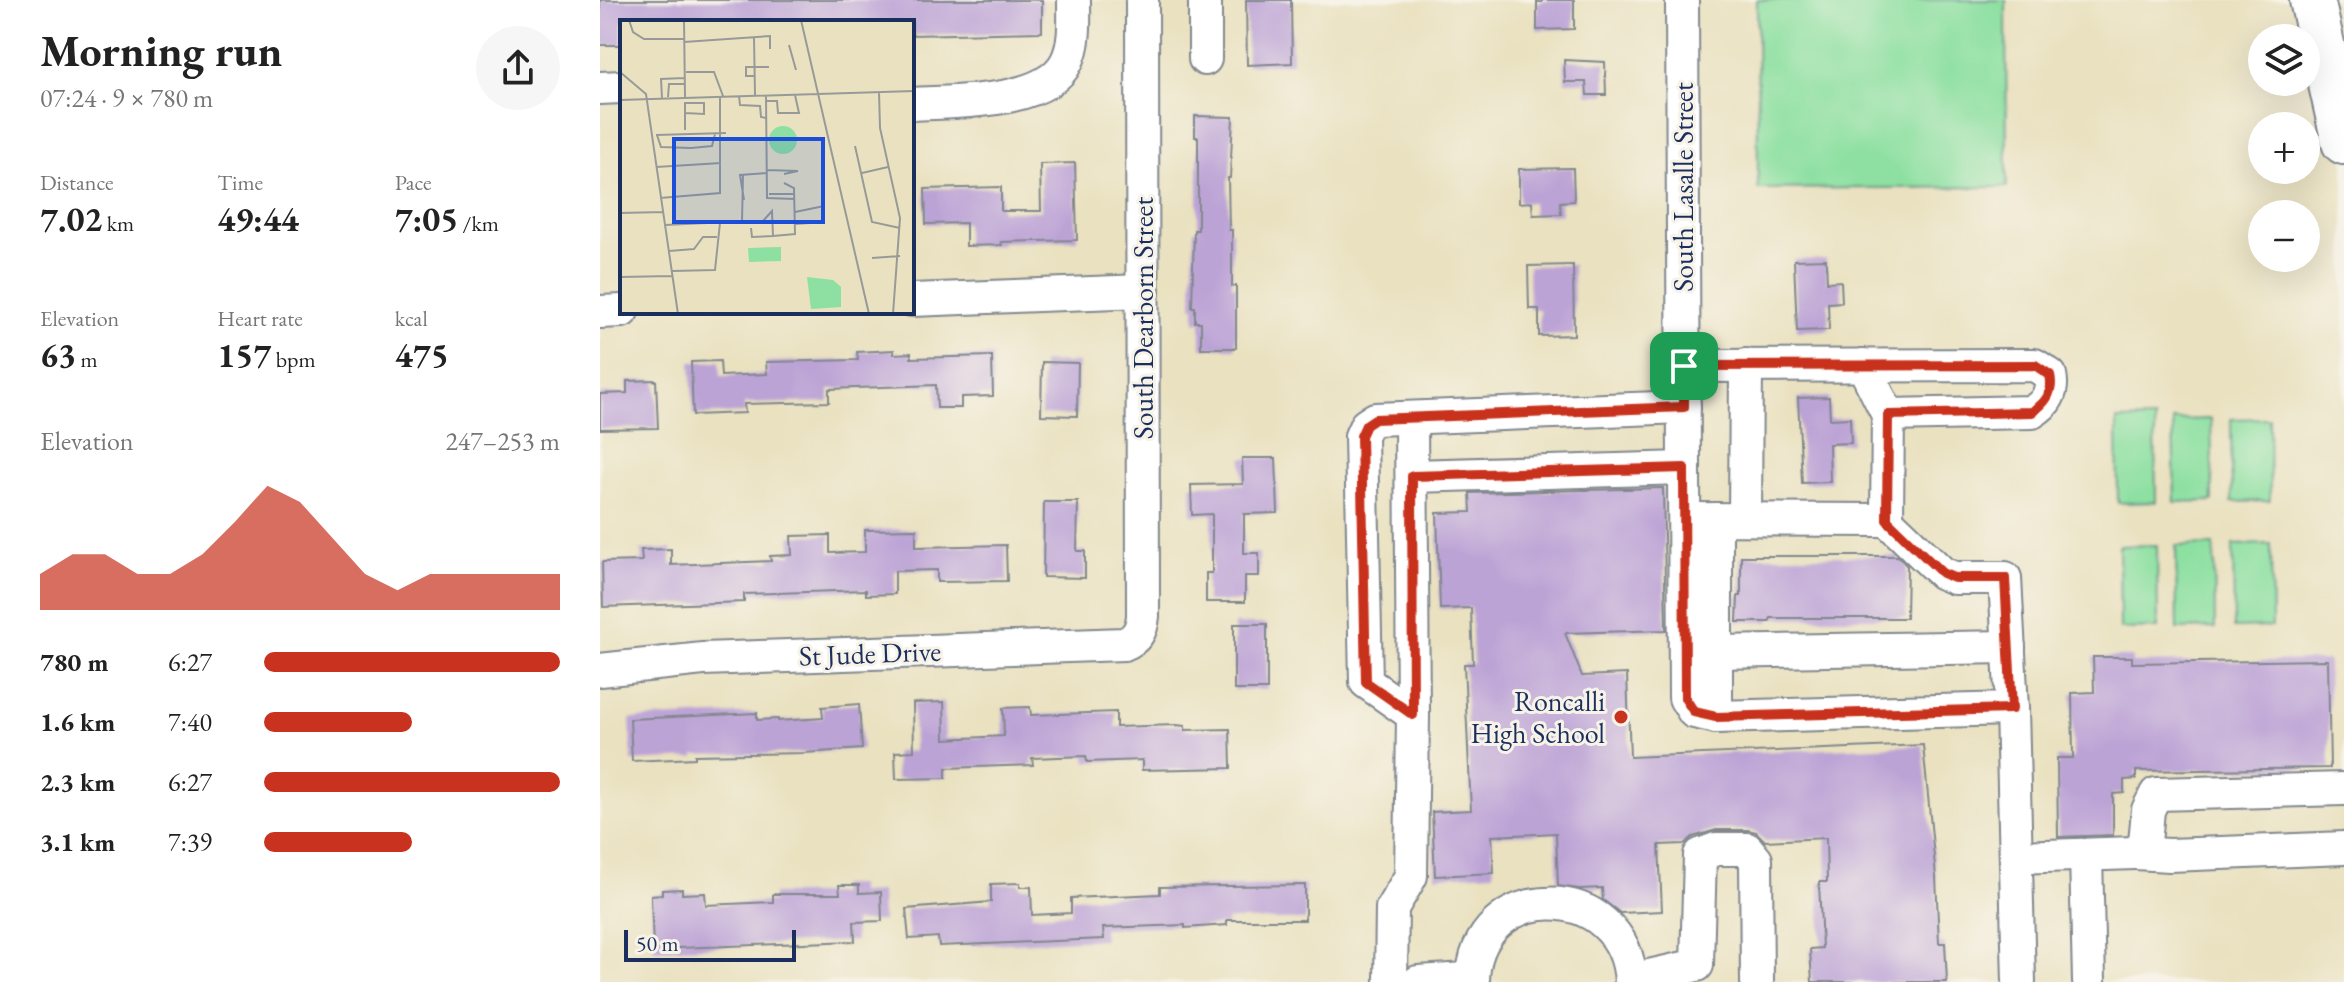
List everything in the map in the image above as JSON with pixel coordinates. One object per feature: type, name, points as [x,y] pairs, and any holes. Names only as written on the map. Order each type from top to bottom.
[{"type":"highway","points":[[2312,0],[2344,142]]},
{"type":"street","points":[[914,104],[1015,96],[1046,82],[1066,63],[1074,40],[1074,0]]},
{"type":"street","name":"South Dearborn Street","points":[[1137,635],[1143,616],[1142,0]]},
{"type":"street","points":[[1205,0],[1205,59]]},
{"type":"street","name":"South Lasalle Street","points":[[1682,0],[1684,468],[1716,519]]},
{"type":"street","points":[[600,88],[620,87]]},
{"type":"street","points":[[914,300],[1143,291]]},
{"type":"street","points":[[600,312],[620,311]]},
{"type":"street","points":[[1746,365],[1685,698],[1694,712],[1716,717],[2012,709]]},
{"type":"street","points":[[1863,365],[1888,415],[1887,520]]},
{"type":"street","points":[[1684,366],[2035,365],[2050,375],[2049,396],[2043,405],[2032,412],[1888,415]]},
{"type":"street","points":[[1413,715],[1366,682],[1361,436],[1366,425],[1375,419],[1684,407]]},
{"type":"street","points":[[1391,982],[1392,908],[1411,876],[1411,418]]},
{"type":"street","points":[[1412,476],[1684,468]]},
{"type":"street","points":[[1716,519],[1887,520],[1942,573],[1954,578],[2005,578],[2012,709],[2019,982]]},
{"type":"street","points":[[1716,519],[1716,717]]},
{"type":"street","name":"St Jude Drive","points":[[600,670],[703,659],[1124,644],[1137,635]]},
{"type":"street","points":[[1715,652],[2009,647]]},
{"type":"street","points":[[2135,853],[2145,843],[2148,810],[2156,794],[2344,789]]},
{"type":"street","points":[[2016,857],[2344,848]]},
{"type":"street","points":[[1418,982],[1473,976],[1480,948],[1493,928],[1512,913],[1533,905],[1557,902],[1580,907],[1609,927],[1627,957],[1631,981],[1697,973],[1700,855],[1716,849],[1747,849],[1756,860],[1757,982]]},
{"type":"street","points":[[2086,855],[2089,982]]},
{"type":"green space","points":[[1757,0],[2006,0],[2007,187],[1758,189]]},
{"type":"green space","points":[[2269,418],[2270,501],[2232,502],[2231,419]]},
{"type":"green space","points":[[2155,419],[2156,502],[2118,503],[2117,420]]},
{"type":"green space","points":[[2211,419],[2213,501],[2175,502],[2173,420]]},
{"type":"green space","points":[[2271,544],[2272,627],[2234,628],[2233,545]]},
{"type":"green space","points":[[2157,545],[2158,628],[2120,629],[2119,546]]},
{"type":"green space","points":[[2214,545],[2215,628],[2177,629],[2176,546]]},
{"type":"building","points":[[600,0],[1042,0],[1042,32],[914,35],[914,20],[620,20],[620,45],[600,45]]},
{"type":"building","points":[[1246,0],[1291,0],[1292,63],[1247,65]]},
{"type":"building","points":[[1574,0],[1574,29],[1537,30],[1537,2]]},
{"type":"building","points":[[1564,60],[1605,62],[1606,95],[1587,95],[1586,82],[1565,82]]},
{"type":"building","points":[[1195,116],[1233,117],[1228,178],[1232,286],[1236,286],[1236,348],[1201,348],[1201,322],[1195,322],[1195,307],[1192,307],[1194,230],[1198,230],[1198,137],[1195,137]]},
{"type":"building","points":[[1075,163],[1077,240],[966,246],[966,223],[926,224],[925,189],[1001,187],[1001,211],[1041,211],[1040,164]]},
{"type":"building","points":[[1573,168],[1574,201],[1560,202],[1561,214],[1533,215],[1532,202],[1519,203],[1519,169]]},
{"type":"building","points":[[1826,259],[1827,282],[1841,281],[1842,302],[1828,303],[1829,330],[1797,331],[1794,260]]},
{"type":"building","points":[[1573,265],[1574,335],[1539,336],[1539,309],[1529,309],[1528,266]]},
{"type":"building","points":[[894,350],[894,354],[911,353],[911,358],[992,356],[993,396],[961,397],[961,408],[937,408],[936,385],[829,389],[829,402],[744,404],[745,413],[693,415],[691,362],[720,361],[721,376],[767,374],[766,362],[858,360],[857,352]]},
{"type":"building","points":[[1042,362],[1078,363],[1077,416],[1041,415]]},
{"type":"building","points":[[656,380],[658,428],[600,429],[600,394],[627,393],[627,381]]},
{"type":"building","points":[[1829,397],[1830,419],[1850,418],[1851,443],[1829,444],[1830,482],[1802,483],[1798,398]]},
{"type":"building","points":[[1242,458],[1276,458],[1278,513],[1244,514],[1244,553],[1259,553],[1259,576],[1245,576],[1245,602],[1206,602],[1206,573],[1212,573],[1212,514],[1192,515],[1191,485],[1243,484]]},
{"type":"building","points":[[1663,488],[1666,630],[1565,633],[1582,676],[1627,674],[1630,757],[1923,745],[1939,943],[1945,943],[1947,982],[1812,982],[1810,949],[1822,948],[1819,882],[1827,882],[1826,838],[1765,841],[1756,832],[1748,830],[1716,830],[1693,837],[1684,844],[1659,845],[1662,911],[1620,913],[1603,900],[1602,888],[1558,886],[1556,833],[1492,836],[1494,873],[1435,876],[1432,812],[1471,810],[1464,664],[1473,664],[1471,608],[1440,609],[1437,513],[1471,512],[1470,493]]},
{"type":"building","points":[[1044,502],[1078,502],[1077,551],[1085,551],[1085,578],[1043,577]]},
{"type":"building","points":[[916,529],[916,547],[1006,545],[1007,581],[937,582],[937,570],[895,571],[895,594],[866,595],[866,590],[744,594],[744,602],[603,607],[602,562],[642,561],[641,550],[671,549],[671,565],[771,561],[770,556],[792,555],[791,536],[830,535],[830,553],[865,552],[865,530]]},
{"type":"building","points":[[1741,556],[1898,556],[1907,566],[1906,618],[1771,618],[1769,622],[1737,622],[1738,596],[1741,596]]},
{"type":"building","points":[[1234,624],[1267,624],[1267,690],[1234,690]]},
{"type":"building","points":[[2093,657],[2132,657],[2132,663],[2328,660],[2330,768],[2136,771],[2136,779],[2124,780],[2124,793],[2113,794],[2113,835],[2058,837],[2057,758],[2073,758],[2072,693],[2094,692]]},
{"type":"building","points":[[944,702],[945,739],[1004,736],[1003,708],[1030,707],[1031,715],[1116,712],[1116,727],[1176,725],[1185,726],[1185,730],[1230,729],[1231,768],[1142,770],[1142,760],[1087,762],[1086,756],[1032,758],[1033,765],[946,768],[946,778],[896,779],[895,752],[914,751],[913,703]]},
{"type":"building","points":[[859,704],[862,749],[695,755],[695,758],[632,761],[630,719],[757,713],[757,720],[778,721],[823,718],[822,707]]},
{"type":"building","points":[[1020,883],[1020,887],[1031,887],[1032,915],[1071,913],[1071,898],[1160,894],[1160,887],[1305,885],[1305,920],[1227,920],[1227,925],[1185,928],[1185,925],[1103,928],[1104,939],[939,946],[938,937],[909,939],[906,909],[991,902],[991,884]]},
{"type":"building","points":[[839,885],[859,885],[859,893],[881,892],[882,921],[854,922],[855,941],[653,949],[651,895],[662,894],[662,890],[682,889],[682,894],[705,893],[706,905],[773,902],[773,894],[840,894]]},
{"type":"place","name":"Roncalli High School","points":[[1621,717]]},
{"type":"route","points":[[2035,365],[2050,375],[2049,396],[2043,405],[2032,412],[1888,415],[1887,520],[1942,573],[1954,578],[2005,578],[2012,709],[1716,717],[1694,712],[1685,698],[1684,468],[1412,476],[1413,715],[1366,682],[1361,436],[1366,425],[1375,419],[1684,407],[1684,366],[2035,365]]}]
